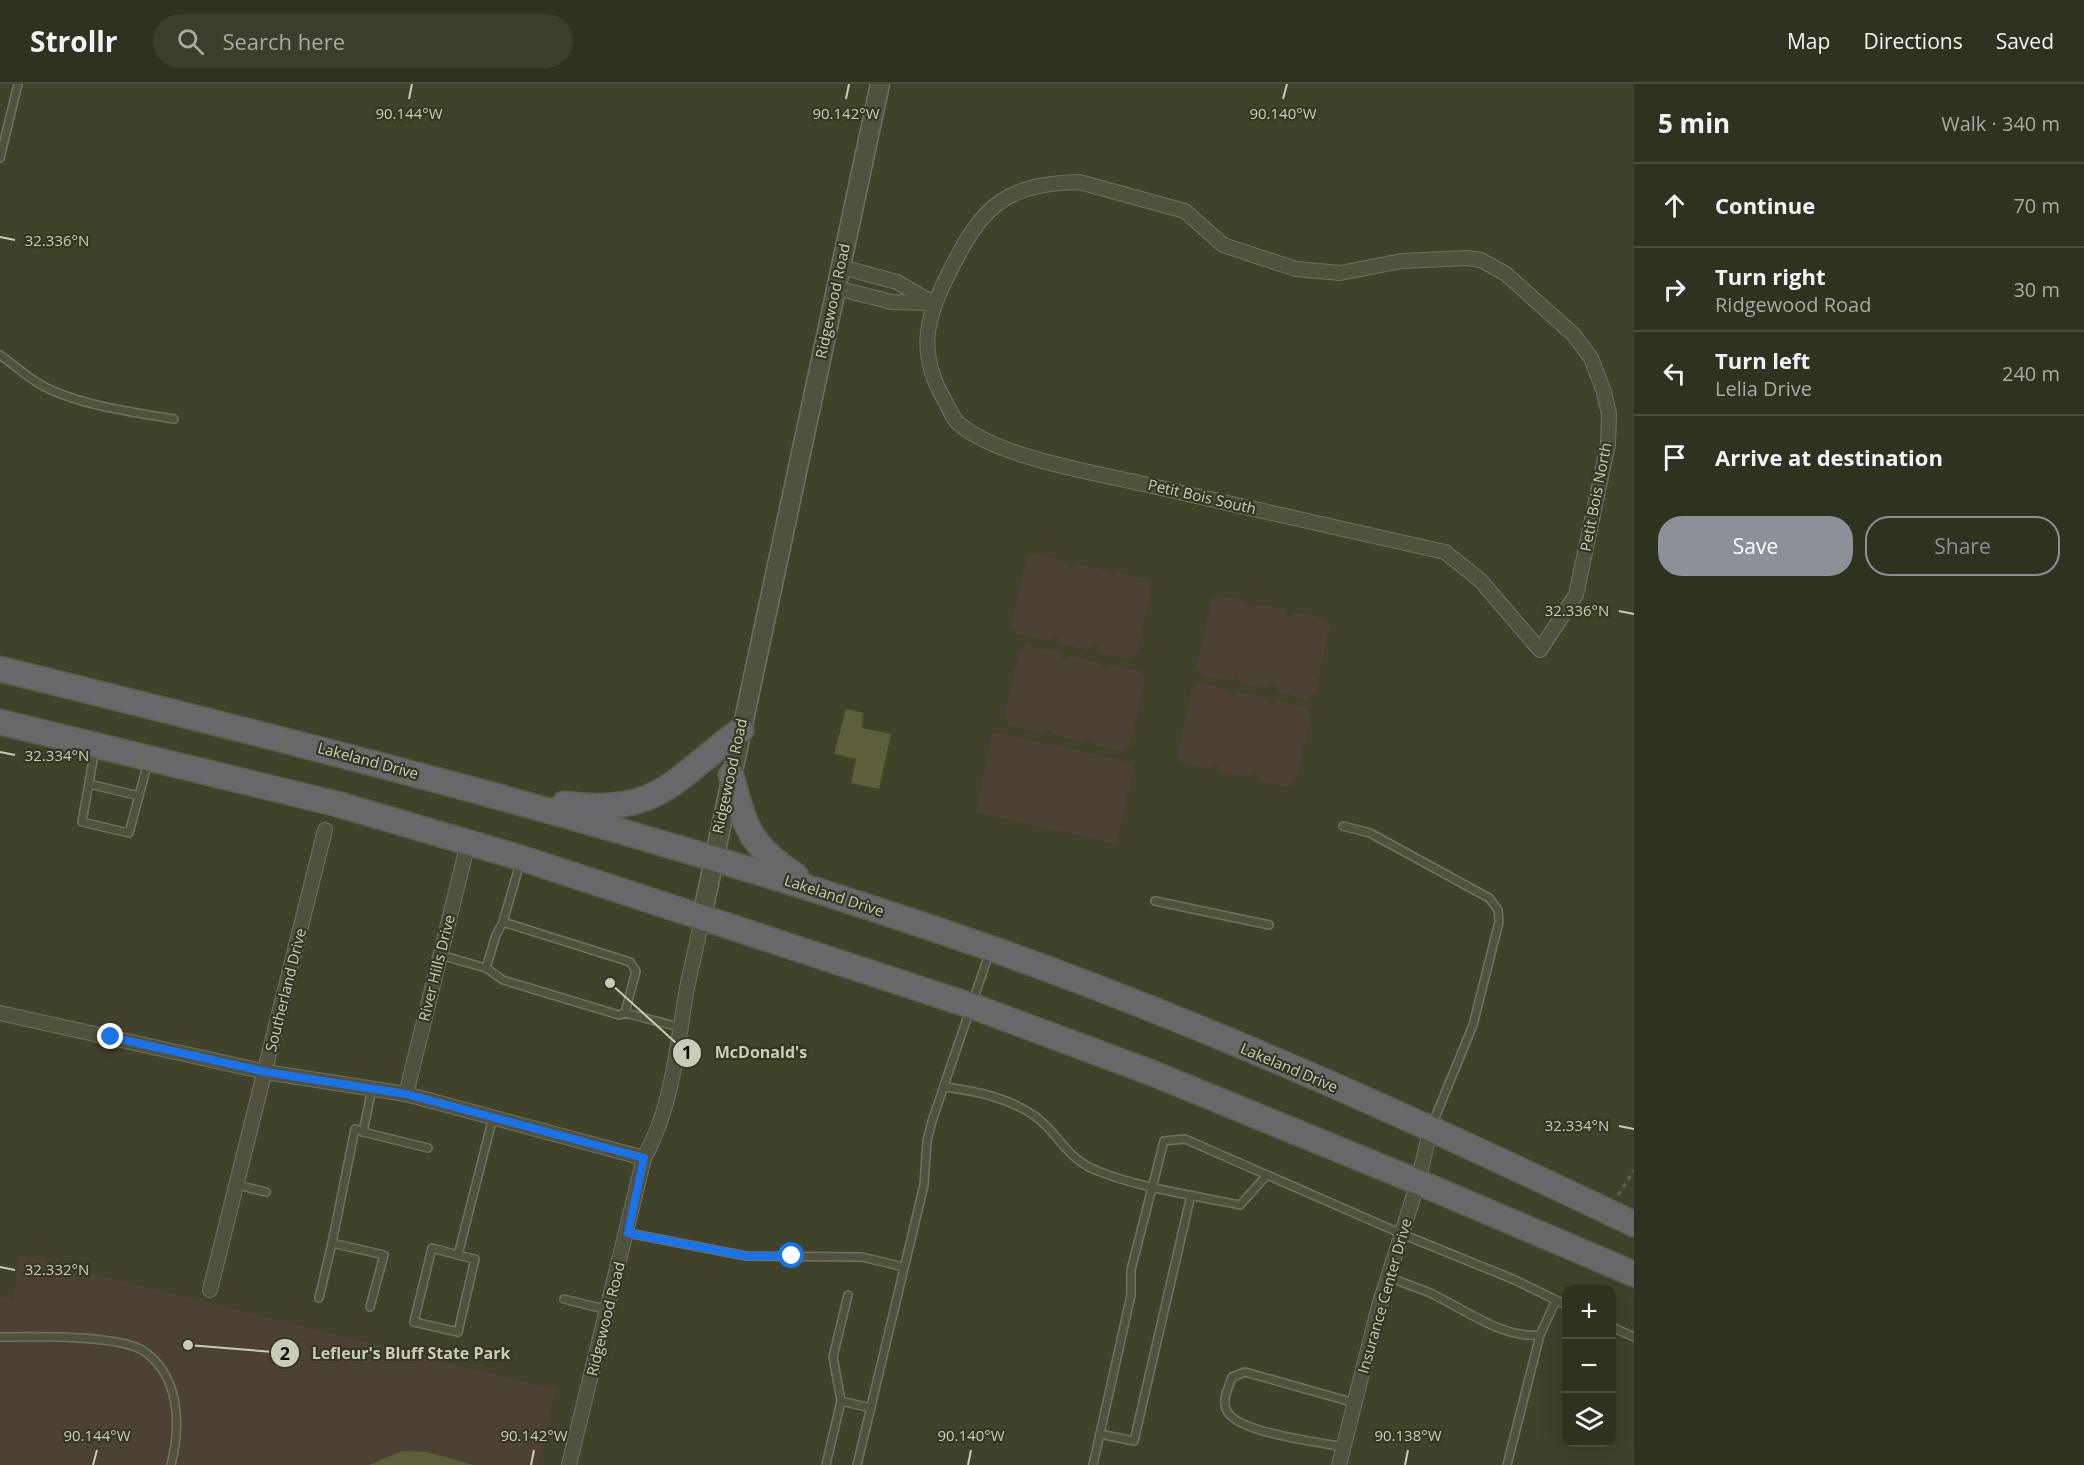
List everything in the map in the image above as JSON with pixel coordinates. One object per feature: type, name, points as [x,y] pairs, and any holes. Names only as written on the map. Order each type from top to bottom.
[{"type":"highway","name":"Lakeland Drive","points":[[0,669],[347,755],[490,794],[818,890],[990,949],[1132,1003],[1431,1127],[1634,1224]]},
{"type":"highway","points":[[0,722],[150,756],[337,804],[521,858],[972,1006],[1152,1073],[1634,1274]]},
{"type":"highway","points":[[490,794],[594,807],[626,805],[670,787],[687,775],[703,757],[741,730]]},
{"type":"highway","points":[[731,775],[747,830],[757,845],[769,858],[818,890]]},
{"type":"street","name":"Ridgewood Road","points":[[569,1465],[628,1233],[644,1158],[658,1132],[683,1028],[686,992],[712,858],[880,84]]},
{"type":"street","name":"Petit Bois North","points":[[933,303],[960,250],[992,206],[1019,190],[1045,183],[1079,182],[1185,211],[1223,245],[1296,269],[1340,273],[1402,261],[1467,258],[1481,260],[1506,274],[1574,334],[1591,358],[1609,414],[1608,444],[1576,595],[1540,650]]},
{"type":"street","points":[[841,267],[897,282],[933,303]]},
{"type":"street","points":[[836,288],[892,302],[933,303]]},
{"type":"street","name":"Petit Bois South","points":[[933,303],[925,344],[933,382],[958,423],[1023,456],[1444,552],[1480,580],[1540,650]]},
{"type":"street","name":"Southerland Drive","points":[[210,1290],[325,830]]},
{"type":"street","name":"River Hills Drive","points":[[406,1094],[468,843]]},
{"type":"street","points":[[0,1013],[266,1072],[406,1094],[644,1158]]},
{"type":"street","name":"Insurance Center Drive","points":[[1339,1465],[1388,1277],[1418,1182],[1431,1127]]},
{"type":"lane","points":[[0,158],[18,84]]},
{"type":"lane","points":[[0,355],[39,384],[73,397],[115,410],[174,419]]},
{"type":"lane","points":[[96,744],[82,822],[129,833],[150,756]]},
{"type":"lane","points":[[89,784],[139,796]]},
{"type":"lane","points":[[1343,826],[1370,832],[1419,858],[1489,898],[1498,910],[1499,922],[1473,1025],[1431,1127]]},
{"type":"lane","points":[[486,968],[496,935],[503,922],[521,858]]},
{"type":"lane","points":[[1155,901],[1269,926]]},
{"type":"lane","points":[[503,922],[630,962],[636,972],[625,1013]]},
{"type":"lane","points":[[857,1465],[924,1185],[927,1142],[990,949]]},
{"type":"lane","points":[[440,956],[486,968],[503,980],[619,1015],[625,1013],[683,1028]]},
{"type":"lane","points":[[945,1087],[994,1097],[1026,1112],[1036,1117],[1066,1151],[1092,1168],[1151,1186],[1240,1206],[1267,1175]]},
{"type":"lane","points":[[363,1132],[372,1088]]},
{"type":"lane","points":[[458,1255],[493,1117]]},
{"type":"lane","points":[[319,1298],[355,1129],[428,1148]]},
{"type":"lane","points":[[1093,1465],[1131,1295],[1131,1270],[1164,1141],[1185,1139],[1402,1234],[1515,1280],[1562,1303]]},
{"type":"lane","points":[[237,1185],[267,1192]]},
{"type":"lane","points":[[1100,1434],[1134,1441],[1191,1195]]},
{"type":"lane","points":[[628,1233],[746,1256],[862,1257],[904,1267]]},
{"type":"lane","points":[[332,1243],[384,1255],[370,1308]]},
{"type":"lane","points":[[432,1248],[458,1255],[476,1259],[458,1332],[414,1322],[432,1248]]},
{"type":"lane","points":[[1388,1277],[1428,1292],[1483,1320],[1529,1336],[1540,1335]]},
{"type":"lane","points":[[826,1465],[841,1401],[833,1357],[848,1295]]},
{"type":"lane","points":[[564,1299],[608,1310]]},
{"type":"lane","points":[[1507,1465],[1540,1335],[1556,1300]]},
{"type":"lane","points":[[1616,1329],[1634,1338]]},
{"type":"lane","points":[[0,1337],[78,1337],[144,1351],[168,1377],[176,1404],[171,1465]]},
{"type":"lane","points":[[1344,1447],[1262,1431],[1235,1421],[1226,1409],[1226,1394],[1232,1377],[1245,1372],[1355,1403]]},
{"type":"lane","points":[[841,1401],[871,1408]]},
{"type":"path","points":[[1607,1212],[1634,1170]]},
{"type":"shaded area","points":[[1034,554],[1065,561],[1071,569],[1078,564],[1106,570],[1111,578],[1119,573],[1147,579],[1152,587],[1137,653],[1129,659],[1101,653],[1097,645],[1088,650],[1060,643],[1056,636],[1049,641],[1016,633],[1011,625],[1026,559]]},
{"type":"shaded area","points":[[1220,595],[1246,601],[1251,609],[1259,604],[1284,609],[1289,617],[1297,612],[1325,619],[1330,626],[1315,693],[1307,699],[1279,692],[1275,684],[1266,689],[1240,683],[1236,677],[1229,681],[1202,675],[1197,667],[1211,600]]},
{"type":"shaded area","points":[[1027,645],[1058,652],[1064,660],[1071,656],[1099,662],[1104,670],[1112,665],[1140,671],[1145,679],[1130,746],[1122,751],[1094,745],[1090,737],[1081,741],[1054,735],[1049,728],[1042,733],[1009,725],[1004,717],[1019,651]]},
{"type":"shaded area","points":[[1201,683],[1227,689],[1232,697],[1240,692],[1265,697],[1270,705],[1278,701],[1305,707],[1311,715],[1296,781],[1288,787],[1260,781],[1255,772],[1247,777],[1220,771],[1217,765],[1210,769],[1183,763],[1177,755],[1192,689]]},
{"type":"shaded area","points":[[846,709],[863,713],[862,728],[891,734],[879,789],[851,783],[856,759],[834,754]]},
{"type":"shaded area","points":[[999,733],[1135,763],[1117,844],[975,812],[992,735]]},
{"type":"shaded area","points":[[19,1255],[556,1390],[538,1465],[0,1465],[0,1297],[14,1299]]},
{"type":"shaded area","points":[[402,1451],[427,1452],[474,1465],[369,1465]]},
{"type":"place","name":"McDonald's","points":[[610,983]]},
{"type":"place","name":"Lefleur's Bluff State Park","points":[[188,1345]]},
{"type":"route","points":[[111,1037],[266,1072],[406,1094],[644,1158],[628,1233],[746,1256],[792,1256]]}]
